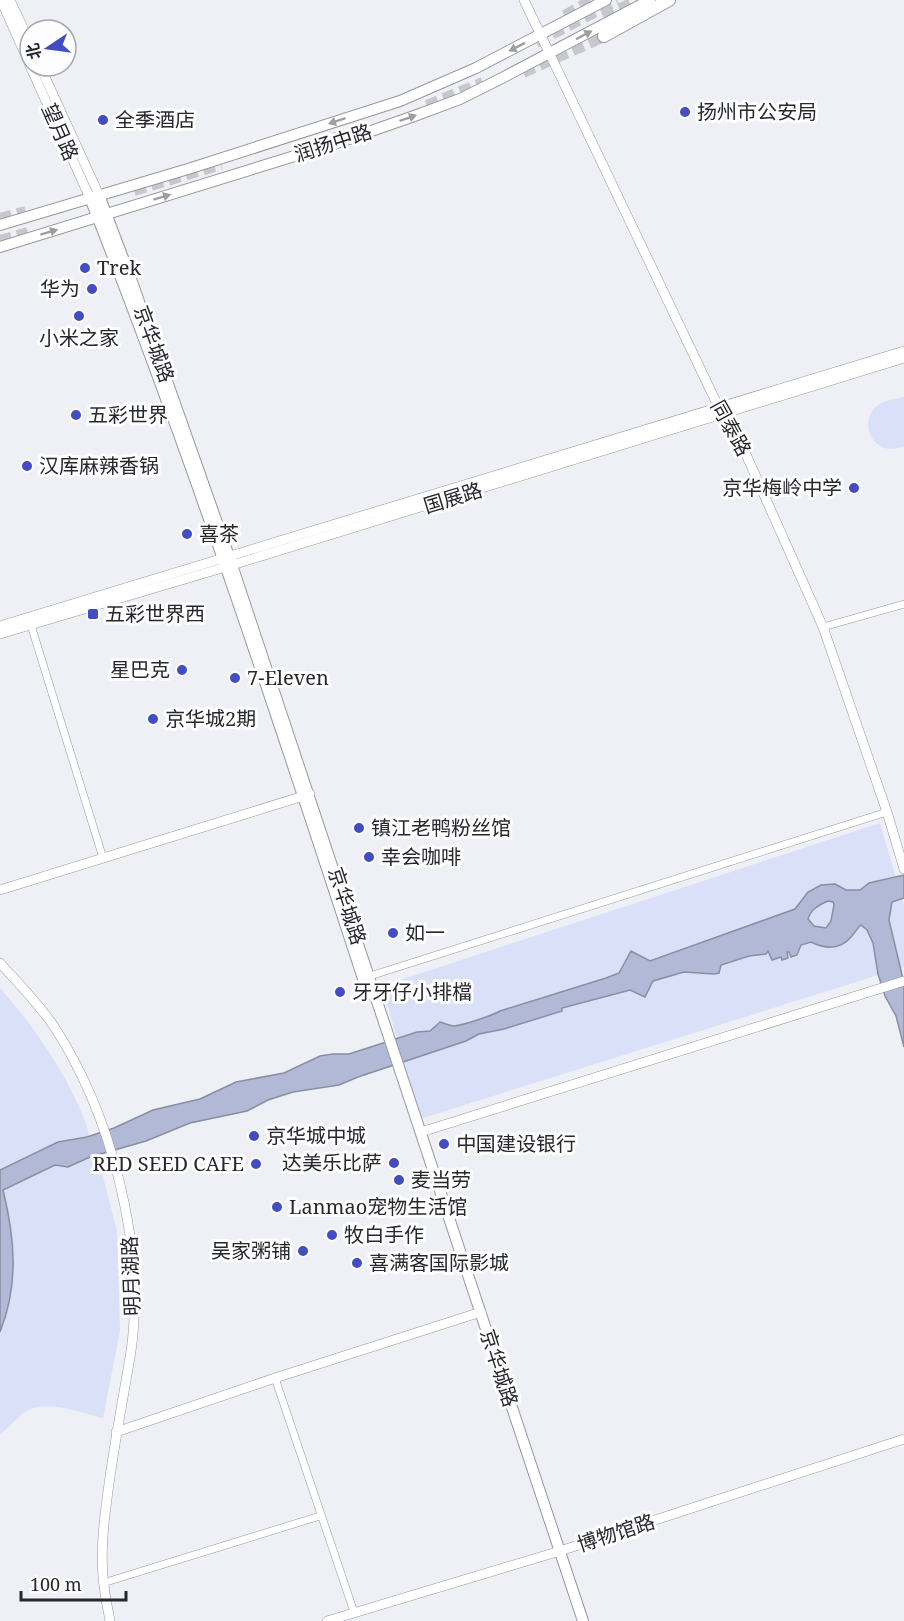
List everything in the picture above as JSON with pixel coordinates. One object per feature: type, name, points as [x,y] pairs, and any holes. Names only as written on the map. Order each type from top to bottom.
[{"type":"highway","points":[[604,36],[669,0]]},
{"type":"main road","name":"润扬中路","points":[[0,225],[188,169],[400,101],[476,68],[606,0]]},
{"type":"main road","name":"润扬中路","points":[[0,247],[340,142],[460,99],[650,0]]},
{"type":"main road","name":"京华城路","points":[[94,196],[227,562],[557,1552],[583,1621]]},
{"type":"main road","name":"京华城路","points":[[306,795],[370,976],[383,1029]]},
{"type":"main road","name":"京华城路","points":[[401,1082],[421,1132],[478,1313]]},
{"type":"main road","name":"京华城路","points":[[557,1552],[576,1621]]},
{"type":"street","name":"望月路","points":[[1,0],[18,38]]},
{"type":"street","points":[[10,0],[18,18]]},
{"type":"street","name":"同泰路","points":[[524,0],[719,408],[728,414],[823,627],[903,864]]},
{"type":"street","name":"望月路","points":[[36,78],[94,196]]},
{"type":"street","name":"望月路","points":[[45,78],[94,196]]},
{"type":"street","name":"国展路","points":[[227,562],[904,351]]},
{"type":"street","name":"国展路","points":[[0,626],[29,621],[728,414],[904,358]]},
{"type":"street","points":[[823,627],[904,604]]},
{"type":"street","points":[[29,621],[103,858]]},
{"type":"street","name":"国展路","points":[[0,634],[29,621]]},
{"type":"street","points":[[0,890],[306,795]]},
{"type":"street","points":[[370,976],[887,812]]},
{"type":"street","name":"明月湖路","points":[[0,963],[52,1025],[80,1072],[97,1112],[115,1169],[131,1237],[135,1291],[131,1349],[116,1432],[103,1531],[103,1583],[110,1621]]},
{"type":"street","points":[[421,1132],[904,981]]},
{"type":"street","points":[[116,1432],[478,1313]]},
{"type":"street","points":[[275,1378],[354,1612]]},
{"type":"street","name":"博物馆路","points":[[327,1621],[557,1552],[904,1439]]},
{"type":"street","points":[[103,1583],[320,1516]]},
{"type":"shaded area","points":[[904,397],[904,447],[885,448],[874,441],[869,429],[869,417],[880,404]]},
{"type":"shaded area","points":[[880,823],[904,905],[904,967],[420,1119],[382,986]]},
{"type":"shaded area","points":[[904,875],[904,898],[892,902],[889,920],[904,983],[904,1047],[896,1016],[885,996],[878,974],[873,943],[867,930],[861,925],[847,941],[837,946],[827,947],[811,942],[801,945],[797,955],[791,957],[787,952],[788,958],[782,960],[781,957],[772,960],[768,951],[766,954],[749,956],[721,965],[719,973],[684,972],[653,981],[645,997],[630,990],[562,1008],[562,1011],[504,1029],[479,1034],[466,1041],[339,1085],[293,1092],[268,1100],[247,1111],[190,1123],[146,1141],[90,1157],[68,1167],[55,1165],[3,1190],[10,1226],[13,1261],[10,1296],[0,1332],[0,1170],[58,1142],[87,1137],[114,1128],[153,1110],[200,1099],[236,1082],[284,1073],[320,1056],[349,1054],[417,1032],[430,1031],[440,1022],[454,1026],[471,1022],[606,978],[619,973],[631,951],[650,961],[795,909],[808,892],[821,885],[835,884],[846,890],[860,890],[869,883]],"holes":[[[828,901],[833,902],[831,921],[826,928],[814,926],[808,919],[811,913]]]},
{"type":"shaded area","points":[[0,988],[47,1049],[75,1098],[90,1136],[117,1231],[120,1331],[103,1418],[66,1408],[37,1407],[24,1412],[0,1435]]},
{"type":"tunnel","points":[[565,16],[593,0]]},
{"type":"tunnel","points":[[536,42],[617,0]]},
{"type":"tunnel","points":[[604,18],[638,0]]},
{"type":"tunnel","points":[[523,72],[604,36]]},
{"type":"tunnel","points":[[427,106],[483,83]]},
{"type":"tunnel","points":[[317,144],[357,131]]},
{"type":"tunnel","points":[[134,190],[221,164]]},
{"type":"tunnel","points":[[0,219],[26,212]]},
{"type":"tunnel","points":[[0,241],[28,233]]},
{"type":"place","name":"扬州市公安局","points":[[685,112]]},
{"type":"place","name":"全季酒店","points":[[103,120]]},
{"type":"place","name":"Trek","points":[[85,268]]},
{"type":"place","name":"华为","points":[[92,289]]},
{"type":"place","name":"小米之家","points":[[79,316]]},
{"type":"place","name":"五彩世界","points":[[76,415]]},
{"type":"place","name":"汉库麻辣香锅","points":[[27,466]]},
{"type":"place","name":"京华梅岭中学","points":[[854,488]]},
{"type":"place","name":"喜茶","points":[[187,534]]},
{"type":"place","name":"五彩世界西","points":[[93,614]]},
{"type":"place","name":"星巴克","points":[[182,670]]},
{"type":"place","name":"7-Eleven","points":[[235,678]]},
{"type":"place","name":"京华城2期","points":[[153,719]]},
{"type":"place","name":"镇江老鸭粉丝馆","points":[[359,828]]},
{"type":"place","name":"幸会咖啡","points":[[369,857]]},
{"type":"place","name":"如一","points":[[393,933]]},
{"type":"place","name":"牙牙仔小排檔","points":[[340,992]]},
{"type":"place","name":"京华城中城","points":[[254,1136]]},
{"type":"place","name":"中国建设银行","points":[[444,1144]]},
{"type":"place","name":"达美乐比萨","points":[[394,1163]]},
{"type":"place","name":"RED SEED CAFE","points":[[256,1164]]},
{"type":"place","name":"麦当劳","points":[[399,1180]]},
{"type":"place","name":"Lanmao宠物生活馆","points":[[277,1207]]},
{"type":"place","name":"牧白手作","points":[[332,1235]]},
{"type":"place","name":"吴家粥铺","points":[[303,1251]]},
{"type":"place","name":"喜满客国际影城","points":[[357,1263]]}]
